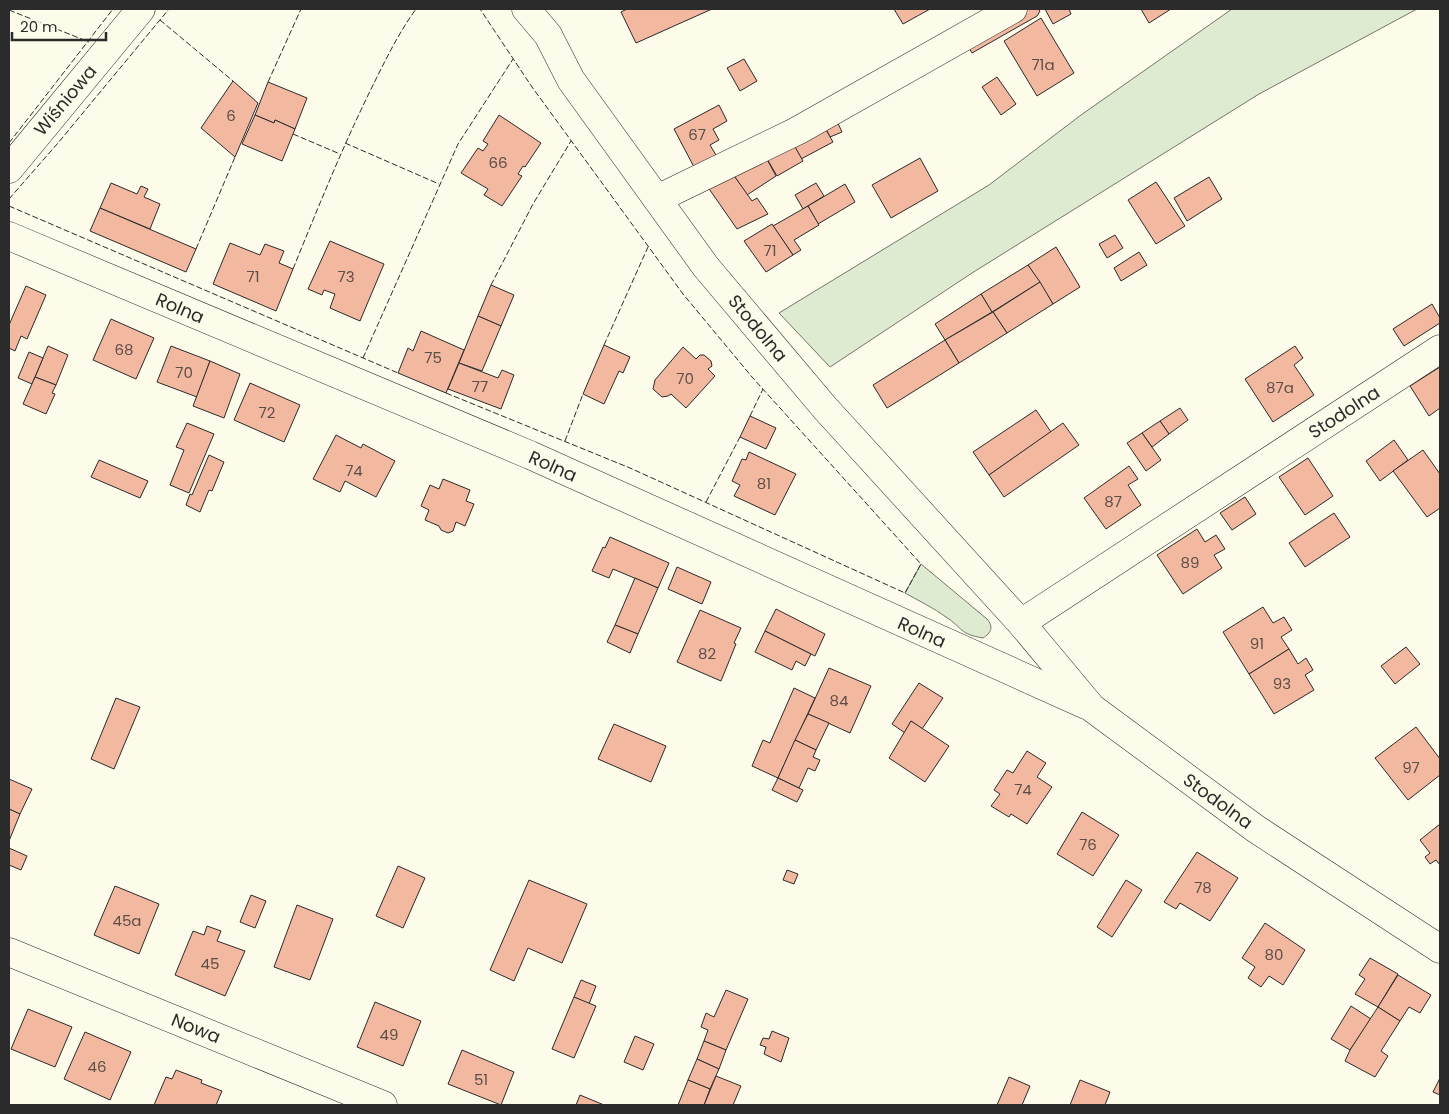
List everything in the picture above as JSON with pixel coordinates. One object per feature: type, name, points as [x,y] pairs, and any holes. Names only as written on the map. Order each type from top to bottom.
[{"type":"street","name":"Wiśniowa","points":[[9,169],[141,9]]},
{"type":"street","name":"Stodolna","points":[[526,9],[548,35],[571,80],[706,267],[825,408],[1021,624],[1092,708],[1256,829],[1440,949]]},
{"type":"street","points":[[538,9],[548,35]]},
{"type":"street","points":[[657,199],[796,131],[1012,9]]},
{"type":"street","name":"Rolna","points":[[9,236],[530,455],[1092,708]]},
{"type":"street","name":"Stodolna","points":[[1021,624],[1440,349]]},
{"type":"street","name":"Nowa","points":[[9,952],[383,1105]]},
{"type":"green space","points":[[1232,9],[1417,9],[1259,94],[972,273],[830,367],[779,313],[989,185],[1081,115]]},
{"type":"green space","points":[[921,564],[987,619],[991,627],[988,634],[983,638],[969,635],[941,614],[905,593]]},
{"type":"building","points":[[627,9],[712,9],[636,43],[621,12]]},
{"type":"building","points":[[894,9],[930,9],[903,24]]},
{"type":"building","points":[[1027,9],[1038,9],[1040,11],[1037,16],[972,53],[966,43]]},
{"type":"building","points":[[1045,9],[1069,9],[1071,14],[1053,24]]},
{"type":"building","points":[[1141,9],[1171,9],[1149,23]]},
{"type":"building","points":[[1041,18],[1074,73],[1037,96],[1004,41]]},
{"type":"building","points":[[744,59],[757,81],[740,91],[727,68]]},
{"type":"building","points":[[997,77],[1016,104],[1001,115],[982,87]]},
{"type":"building","points":[[233,81],[258,103],[235,157],[201,128]]},
{"type":"building","points":[[268,82],[307,98],[295,129],[275,120],[274,123],[255,115]]},
{"type":"building","points":[[719,105],[727,121],[713,129],[719,140],[710,145],[716,155],[694,167],[674,129]]},
{"type":"building","points":[[255,115],[274,123],[275,120],[295,129],[282,161],[242,144]]},
{"type":"building","points":[[499,115],[541,143],[518,174],[522,176],[502,206],[484,195],[488,189],[461,173],[478,148],[483,151],[488,144],[483,141]]},
{"type":"building","points":[[835,117],[842,132],[830,137],[823,123]]},
{"type":"building","points":[[821,121],[833,142],[801,159],[790,138]]},
{"type":"building","points":[[790,138],[803,161],[777,176],[763,152]]},
{"type":"building","points":[[763,152],[776,176],[747,195],[730,170]]},
{"type":"building","points":[[920,158],[938,191],[891,218],[872,185]]},
{"type":"building","points":[[730,170],[752,201],[757,198],[768,214],[737,229],[705,183]]},
{"type":"building","points":[[1209,177],[1222,199],[1187,221],[1174,198]]},
{"type":"building","points":[[1156,182],[1185,226],[1156,244],[1128,200]]},
{"type":"building","points":[[111,183],[137,194],[141,186],[148,189],[144,197],[160,204],[150,229],[100,208]]},
{"type":"building","points":[[816,183],[824,196],[803,209],[795,195]]},
{"type":"building","points":[[845,184],[855,202],[818,224],[808,206]]},
{"type":"building","points":[[808,206],[819,225],[794,240],[801,250],[793,255],[773,226]]},
{"type":"building","points":[[100,208],[196,249],[186,272],[90,231]]},
{"type":"building","points":[[772,224],[793,255],[766,272],[744,241]]},
{"type":"building","points":[[1115,235],[1123,248],[1107,258],[1099,244]]},
{"type":"building","points":[[330,241],[384,264],[360,321],[330,308],[335,294],[324,290],[322,295],[308,289]]},
{"type":"building","points":[[230,243],[260,255],[265,244],[284,251],[279,263],[293,269],[276,311],[213,284]]},
{"type":"building","points":[[1056,247],[1080,287],[1053,304],[1028,265]]},
{"type":"building","points":[[1139,252],[1147,265],[1121,281],[1114,268]]},
{"type":"building","points":[[1028,265],[1040,282],[992,312],[981,294]]},
{"type":"building","points":[[1040,282],[1053,304],[1007,333],[993,312]]},
{"type":"building","points":[[491,285],[514,295],[501,326],[478,316]]},
{"type":"building","points":[[26,286],[46,295],[27,339],[21,336],[15,351],[9,348],[9,325]]},
{"type":"building","points":[[981,294],[992,312],[945,340],[935,324]]},
{"type":"building","points":[[1432,304],[1440,318],[1440,323],[1404,346],[1393,329]]},
{"type":"building","points":[[993,312],[1007,333],[959,363],[945,340]]},
{"type":"building","points":[[478,316],[501,326],[482,371],[459,363]]},
{"type":"building","points":[[111,319],[154,338],[136,379],[93,360]]},
{"type":"building","points":[[421,331],[464,350],[446,393],[398,373],[408,348],[413,351]]},
{"type":"building","points":[[945,340],[959,363],[887,408],[873,385]]},
{"type":"building","points":[[604,345],[630,357],[623,373],[619,371],[604,404],[583,394]]},
{"type":"building","points":[[48,346],[68,355],[56,385],[35,377]]},
{"type":"building","points":[[171,346],[210,361],[197,397],[157,382]]},
{"type":"building","points":[[1295,346],[1303,358],[1294,365],[1314,395],[1273,422],[1245,379]]},
{"type":"building","points":[[683,347],[696,359],[700,355],[704,355],[711,361],[712,366],[708,369],[715,376],[686,408],[671,394],[662,397],[653,389],[655,380]]},
{"type":"building","points":[[29,352],[43,358],[32,384],[18,378]]},
{"type":"building","points":[[210,361],[240,374],[224,418],[193,406]]},
{"type":"building","points":[[459,363],[498,378],[502,370],[514,375],[501,409],[448,389]]},
{"type":"building","points":[[1440,367],[1440,408],[1429,416],[1410,386]]},
{"type":"building","points":[[35,377],[56,385],[52,393],[55,394],[46,414],[23,404]]},
{"type":"building","points":[[250,383],[300,405],[284,442],[234,420]]},
{"type":"building","points":[[1180,408],[1188,420],[1169,434],[1160,421]]},
{"type":"building","points":[[1036,410],[1051,432],[989,475],[973,452]]},
{"type":"building","points":[[750,416],[776,428],[766,449],[740,437]]},
{"type":"building","points":[[1160,421],[1169,434],[1152,447],[1142,433]]},
{"type":"building","points":[[187,423],[214,434],[189,493],[170,485],[184,450],[176,447]]},
{"type":"building","points":[[1063,423],[1079,445],[1004,497],[989,475]]},
{"type":"building","points":[[1142,433],[1161,460],[1146,471],[1127,443]]},
{"type":"building","points":[[336,435],[361,448],[363,444],[395,461],[376,497],[345,481],[340,492],[313,479]]},
{"type":"building","points":[[1394,440],[1408,460],[1380,481],[1366,461]]},
{"type":"building","points":[[1423,450],[1440,474],[1440,508],[1427,517],[1393,471]]},
{"type":"building","points":[[749,452],[796,474],[775,515],[734,496],[740,485],[732,481],[742,459],[746,460]]},
{"type":"building","points":[[209,455],[224,462],[212,491],[209,490],[200,512],[186,505]]},
{"type":"building","points":[[1308,458],[1333,496],[1305,515],[1279,477]]},
{"type":"building","points":[[99,460],[148,481],[140,498],[91,477]]},
{"type":"building","points":[[1129,466],[1138,479],[1128,485],[1141,505],[1106,529],[1084,498]]},
{"type":"building","points":[[443,479],[470,490],[466,501],[474,504],[465,526],[456,522],[453,531],[448,533],[441,530],[439,526],[425,520],[429,510],[421,506],[430,485],[439,489]]},
{"type":"building","points":[[1245,497],[1256,514],[1232,530],[1220,513]]},
{"type":"building","points":[[1334,513],[1350,537],[1305,567],[1289,543]]},
{"type":"building","points":[[1197,529],[1205,542],[1216,535],[1225,549],[1214,555],[1222,568],[1183,594],[1157,555]]},
{"type":"building","points":[[610,537],[669,563],[658,588],[613,569],[609,578],[592,571],[603,547],[605,548]]},
{"type":"building","points":[[677,567],[711,582],[702,604],[668,589]]},
{"type":"building","points":[[635,578],[658,588],[638,634],[615,625]]},
{"type":"building","points":[[1263,607],[1273,623],[1284,617],[1292,630],[1281,637],[1289,649],[1249,674],[1223,632]]},
{"type":"building","points":[[776,609],[825,634],[815,656],[765,631]]},
{"type":"building","points":[[700,610],[741,628],[721,681],[677,662]]},
{"type":"building","points":[[615,625],[638,634],[630,653],[607,642]]},
{"type":"building","points":[[765,631],[811,654],[805,666],[796,661],[792,670],[755,652]]},
{"type":"building","points":[[1406,647],[1420,664],[1395,684],[1381,666]]},
{"type":"building","points":[[1289,649],[1298,664],[1306,658],[1313,670],[1305,675],[1314,690],[1274,714],[1249,674]]},
{"type":"building","points":[[829,668],[871,686],[850,733],[808,714]]},
{"type":"building","points":[[919,683],[943,698],[922,729],[911,721],[905,733],[892,724]]},
{"type":"building","points":[[794,688],[815,698],[778,778],[752,766],[763,740],[770,743]]},
{"type":"building","points":[[116,698],[140,707],[114,769],[91,759]]},
{"type":"building","points":[[808,714],[829,723],[816,750],[795,740]]},
{"type":"building","points":[[911,721],[949,746],[925,782],[889,758]]},
{"type":"building","points":[[614,724],[666,746],[651,782],[598,759]]},
{"type":"building","points":[[1416,727],[1440,759],[1440,775],[1408,800],[1375,758]]},
{"type":"building","points":[[795,740],[816,750],[813,757],[820,760],[815,771],[808,768],[799,788],[778,778]]},
{"type":"building","points":[[1027,751],[1046,763],[1037,777],[1052,787],[1027,824],[1011,814],[1009,817],[991,806],[1000,794],[994,790],[1007,770],[1013,773]]},
{"type":"building","points":[[778,778],[803,790],[797,802],[772,790]]},
{"type":"building","points":[[9,779],[32,789],[20,814],[9,809]]},
{"type":"building","points":[[9,809],[20,814],[9,841]]},
{"type":"building","points":[[1082,812],[1119,835],[1093,876],[1057,854]]},
{"type":"building","points":[[1440,824],[1440,865],[1436,860],[1430,864],[1425,857],[1430,853],[1420,840]]},
{"type":"building","points":[[9,848],[27,856],[21,870],[9,865]]},
{"type":"building","points":[[1197,852],[1238,878],[1210,921],[1180,903],[1176,909],[1164,902]]},
{"type":"building","points":[[398,866],[425,878],[403,928],[376,916]]},
{"type":"building","points":[[787,870],[798,874],[794,884],[783,880]]},
{"type":"building","points":[[529,880],[587,904],[562,963],[528,948],[514,981],[490,970]]},
{"type":"building","points":[[1126,880],[1142,890],[1112,937],[1097,927]]},
{"type":"building","points":[[115,886],[159,904],[139,954],[94,935]]},
{"type":"building","points":[[251,895],[266,901],[255,928],[240,922]]},
{"type":"building","points":[[297,905],[333,919],[310,980],[274,967]]},
{"type":"building","points":[[1265,923],[1305,950],[1283,985],[1269,976],[1261,987],[1248,978],[1255,967],[1242,958]]},
{"type":"building","points":[[207,926],[221,931],[217,941],[245,951],[225,996],[175,975],[193,931],[204,935]]},
{"type":"building","points":[[1370,958],[1398,974],[1378,1007],[1355,994],[1365,979],[1359,975]]},
{"type":"building","points":[[1398,975],[1431,995],[1420,1013],[1409,1007],[1400,1021],[1378,1007]]},
{"type":"building","points":[[581,980],[596,986],[589,1004],[574,997]]},
{"type":"building","points":[[726,990],[748,999],[726,1050],[704,1041],[708,1030],[701,1027],[706,1013],[714,1017]]},
{"type":"building","points":[[574,997],[596,1006],[574,1058],[552,1049]]},
{"type":"building","points":[[375,1002],[421,1021],[403,1066],[357,1047]]},
{"type":"building","points":[[1351,1006],[1371,1019],[1350,1050],[1331,1039]]},
{"type":"building","points":[[1378,1007],[1400,1021],[1381,1051],[1388,1056],[1375,1077],[1345,1061]]},
{"type":"building","points":[[28,1009],[72,1027],[55,1067],[11,1049]]},
{"type":"building","points":[[772,1031],[789,1038],[781,1062],[764,1054],[766,1047],[760,1045],[763,1038],[769,1039]]},
{"type":"building","points":[[85,1032],[131,1052],[110,1100],[64,1079]]},
{"type":"building","points":[[635,1036],[654,1044],[643,1070],[624,1062]]},
{"type":"building","points":[[704,1041],[726,1050],[719,1069],[697,1059]]},
{"type":"building","points":[[462,1050],[514,1072],[501,1105],[448,1084]]},
{"type":"building","points":[[697,1059],[719,1069],[710,1089],[688,1080]]},
{"type":"building","points":[[176,1070],[202,1080],[201,1083],[222,1091],[216,1105],[154,1105],[166,1077],[172,1079]]},
{"type":"building","points":[[716,1076],[741,1086],[733,1105],[704,1105]]},
{"type":"building","points":[[1009,1077],[1030,1086],[1022,1105],[997,1105]]},
{"type":"building","points":[[1440,1078],[1440,1095],[1433,1092]]},
{"type":"building","points":[[688,1080],[710,1089],[704,1105],[678,1105]]},
{"type":"building","points":[[1080,1080],[1110,1092],[1105,1105],[1070,1105]]},
{"type":"building","points":[[580,1095],[604,1105],[576,1105]]},
{"type":"fence","points":[[9,143],[113,9]]},
{"type":"fence","points":[[9,199],[169,9]]},
{"type":"fence","points":[[268,82],[301,9]]},
{"type":"fence","points":[[293,269],[365,102],[394,43],[416,9]]},
{"type":"fence","points":[[446,393],[630,468],[905,593],[921,564],[752,377],[683,294],[532,87],[480,9]]},
{"type":"fence","points":[[9,10],[89,42]]},
{"type":"fence","points":[[160,20],[233,81]]},
{"type":"fence","points":[[363,358],[458,144],[513,59]]},
{"type":"fence","points":[[293,134],[340,154]]},
{"type":"fence","points":[[491,285],[533,204],[571,141]]},
{"type":"fence","points":[[345,143],[439,184]]},
{"type":"fence","points":[[196,249],[235,157]]},
{"type":"fence","points":[[9,206],[398,373]]},
{"type":"fence","points":[[604,345],[648,247]]},
{"type":"fence","points":[[750,416],[763,389]]},
{"type":"fence","points":[[565,441],[583,394]]},
{"type":"fence","points":[[706,502],[740,437]]}]
